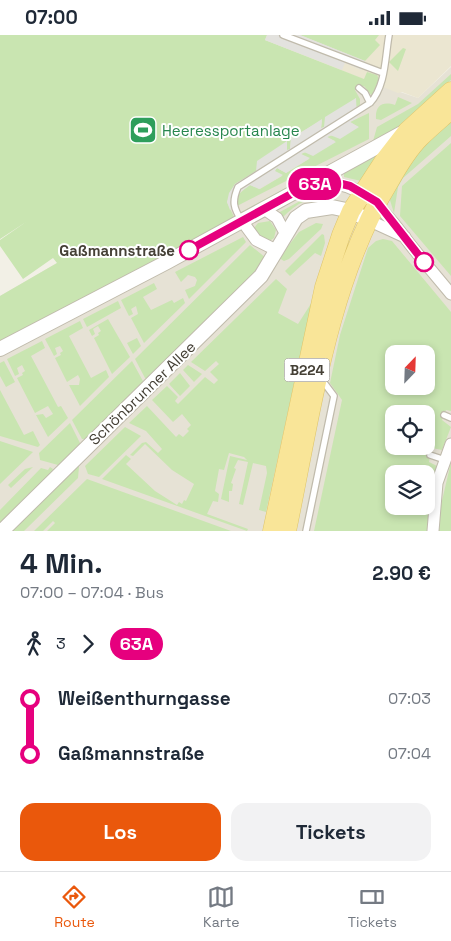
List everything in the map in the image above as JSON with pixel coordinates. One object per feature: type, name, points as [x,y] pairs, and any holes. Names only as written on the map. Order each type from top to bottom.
[{"type":"main road","name":"B224","points":[[272,531],[324,287],[351,211],[369,198],[413,135],[451,91]]},
{"type":"main road","name":"B224","points":[[413,135],[451,110]]},
{"type":"main road","name":"B224","points":[[287,531],[340,290],[368,220],[369,198]]},
{"type":"street","points":[[0,349],[304,187],[413,135]]},
{"type":"street","points":[[304,187],[338,183],[369,198],[405,237],[451,294]]},
{"type":"street","name":"Schönbrunner Allee","points":[[2,531],[261,277],[296,218],[306,211],[332,207],[351,211],[368,220]]},
{"type":"street","points":[[264,209],[277,218],[286,233]]},
{"type":"street","points":[[368,220],[405,237]]},
{"type":"street","points":[[242,221],[256,240],[276,250]]},
{"type":"street","points":[[435,485],[451,443]]},
{"type":"street","points":[[432,515],[433,531]]},
{"type":"lane","points":[[283,35],[383,73]]},
{"type":"lane","points":[[242,221],[235,211],[233,199],[238,187],[370,103],[376,97],[383,73],[389,35]]},
{"type":"lane","points":[[360,88],[370,103]]},
{"type":"lane","points":[[306,531],[334,396],[320,377]]},
{"type":"lane","points":[[444,415],[451,418]]},
{"type":"lane","points":[[430,455],[445,460]]},
{"type":"shaded area","points":[[209,35],[451,35],[451,66],[418,98],[402,92],[398,93],[265,40],[240,57]]},
{"type":"shaded area","points":[[267,35],[300,35],[365,61],[362,70],[345,63],[342,70],[265,40]]},
{"type":"shaded area","points":[[451,67],[451,531],[0,531],[0,296],[370,82],[418,98]]},
{"type":"shaded area","points":[[356,98],[357,118],[350,122],[359,127],[340,139],[330,135],[327,137],[336,142],[313,156],[304,152],[301,154],[310,158],[286,173],[277,168],[275,171],[283,175],[259,189],[250,185],[240,192],[236,199],[237,206],[230,210],[227,202],[229,193],[235,184],[256,171],[257,161],[287,141],[287,150],[290,149],[291,139],[322,119],[321,128],[324,127],[325,117]]},
{"type":"green space","name":"Heeressportanlage","points":[[0,35],[267,35],[265,40],[364,79],[367,72],[377,75],[379,79],[372,96],[364,86],[355,90],[360,99],[360,105],[356,107],[356,98],[321,129],[322,120],[291,138],[290,149],[287,151],[287,141],[257,171],[235,184],[227,202],[235,219],[0,341],[0,296],[57,263],[53,258],[23,279],[0,246],[0,240],[26,222],[0,239]]},
{"type":"green space","points":[[300,35],[379,35],[375,40],[380,45],[365,61]]},
{"type":"green space","points":[[403,48],[406,49],[398,71],[389,62]]},
{"type":"green space","points":[[451,74],[451,80],[392,132],[342,159],[373,141],[377,127],[418,104]]},
{"type":"green space","points":[[398,97],[412,103],[381,120],[376,119],[378,107],[383,104],[395,105]]},
{"type":"green space","points":[[369,113],[369,139],[237,206],[238,196],[250,185],[260,189],[282,176],[274,171],[277,168],[286,173],[309,159],[301,154],[335,141],[327,137],[358,127],[350,122]]},
{"type":"green space","points":[[451,116],[451,136],[403,178],[398,187],[394,213],[389,197],[410,161]]},
{"type":"green space","points":[[451,143],[451,276],[400,216],[402,186]]},
{"type":"green space","points":[[389,144],[361,181],[344,177],[344,170]]},
{"type":"green space","points":[[332,163],[335,164],[243,215],[241,212]]},
{"type":"green space","points":[[334,190],[332,196],[318,197],[305,201],[283,217],[278,213],[313,194]]},
{"type":"green space","points":[[270,221],[276,230],[274,238],[268,242],[254,228],[258,223]]},
{"type":"green space","points":[[316,223],[323,224],[321,229],[289,259],[284,261],[279,258],[299,232]]},
{"type":"green space","points":[[322,234],[324,235],[325,243],[321,256],[315,253],[290,276],[285,271]]},
{"type":"green space","points":[[243,237],[246,242],[189,299],[185,290],[195,286],[197,280],[195,277],[188,275],[181,282],[175,272]]},
{"type":"green space","points":[[383,239],[392,241],[451,312],[451,411],[446,410],[442,420],[451,427],[442,450],[435,449],[435,405],[385,405],[385,455],[430,455],[429,462],[435,465],[385,465],[385,515],[429,515],[429,531],[314,531],[342,400],[330,383],[340,335],[368,248],[376,241]]},
{"type":"green space","points":[[250,245],[266,258],[255,275],[147,379],[145,378],[135,359]]},
{"type":"green space","points":[[276,279],[287,289],[278,313],[298,324],[312,302],[266,512],[259,510],[267,473],[266,466],[253,463],[243,505],[239,504],[248,462],[238,460],[231,483],[233,484],[232,491],[229,491],[229,502],[221,499],[230,456],[247,460],[244,457],[229,453],[224,470],[219,469],[215,491],[219,494],[218,502],[213,501],[207,514],[248,529],[247,531],[102,479],[126,455],[131,459],[126,464],[155,491],[177,505],[179,502],[182,504],[184,500],[186,501],[194,484],[172,470],[145,444],[133,456],[130,455],[142,443],[146,442],[158,453],[162,449],[146,431],[129,423],[147,406],[176,437],[179,434],[183,437],[189,431],[187,429],[191,425],[182,414],[173,422],[152,400],[167,386],[178,397],[175,401],[178,404],[205,377],[214,384],[218,380],[210,372],[219,364],[216,361],[205,371],[191,362]]},
{"type":"green space","points":[[154,283],[157,289],[143,297],[151,310],[172,300],[174,303],[183,298],[185,303],[144,343],[131,318],[138,314],[136,306],[131,309],[133,314],[129,316],[121,300]]},
{"type":"green space","points":[[118,301],[121,308],[87,327],[83,319]]},
{"type":"green space","points":[[108,319],[130,357],[112,374],[94,338],[101,331],[98,326],[93,329],[95,334],[92,336],[89,330]]},
{"type":"green space","points":[[80,321],[83,328],[69,336],[91,378],[106,370],[109,377],[80,406],[69,385],[79,385],[80,379],[78,375],[67,382],[55,358],[61,355],[60,353],[63,351],[60,346],[55,348],[57,354],[54,356],[45,339]]},
{"type":"green space","points":[[137,338],[141,346],[133,354],[127,343]]},
{"type":"green space","points":[[42,341],[45,348],[31,356],[58,407],[61,406],[68,418],[48,437],[36,415],[43,414],[46,418],[53,414],[48,406],[35,413],[17,378],[23,375],[22,373],[25,371],[22,365],[17,368],[19,374],[15,376],[7,359]]},
{"type":"green space","points":[[4,361],[15,382],[6,387],[0,376],[0,363]]},
{"type":"green space","points":[[132,361],[144,383],[86,439],[82,439],[72,420]]},
{"type":"green space","points":[[188,365],[202,374],[194,382],[183,370]]},
{"type":"green space","points":[[180,373],[190,386],[180,396],[169,384]]},
{"type":"green space","points":[[0,390],[24,435],[33,431],[40,445],[38,447],[0,436]]},
{"type":"green space","points":[[70,423],[81,445],[58,465],[40,460],[39,453]]},
{"type":"green space","points":[[125,427],[141,436],[99,477],[88,474],[85,466]]},
{"type":"green space","points":[[0,441],[33,452],[0,484]]},
{"type":"green space","points":[[451,462],[451,531],[438,531],[439,506],[441,505]]},
{"type":"green space","points":[[77,465],[79,467],[78,478],[24,531],[9,531]]},
{"type":"green space","points":[[33,467],[11,488],[8,485],[25,469]]},
{"type":"green space","points":[[50,467],[53,469],[51,474],[0,523],[0,510],[41,468],[48,470]]},
{"type":"green space","points":[[87,479],[231,531],[47,531],[55,523],[53,521],[43,531],[34,531]]},
{"type":"bus line","name":"63A","points":[[189,250],[304,187],[338,183],[350,186],[377,202],[424,262]]},
{"type":"place","name":"Heeressportanlage","points":[[143,130]]},
{"type":"place","name":"Gaßmannstraße","points":[[189,250]]}]
